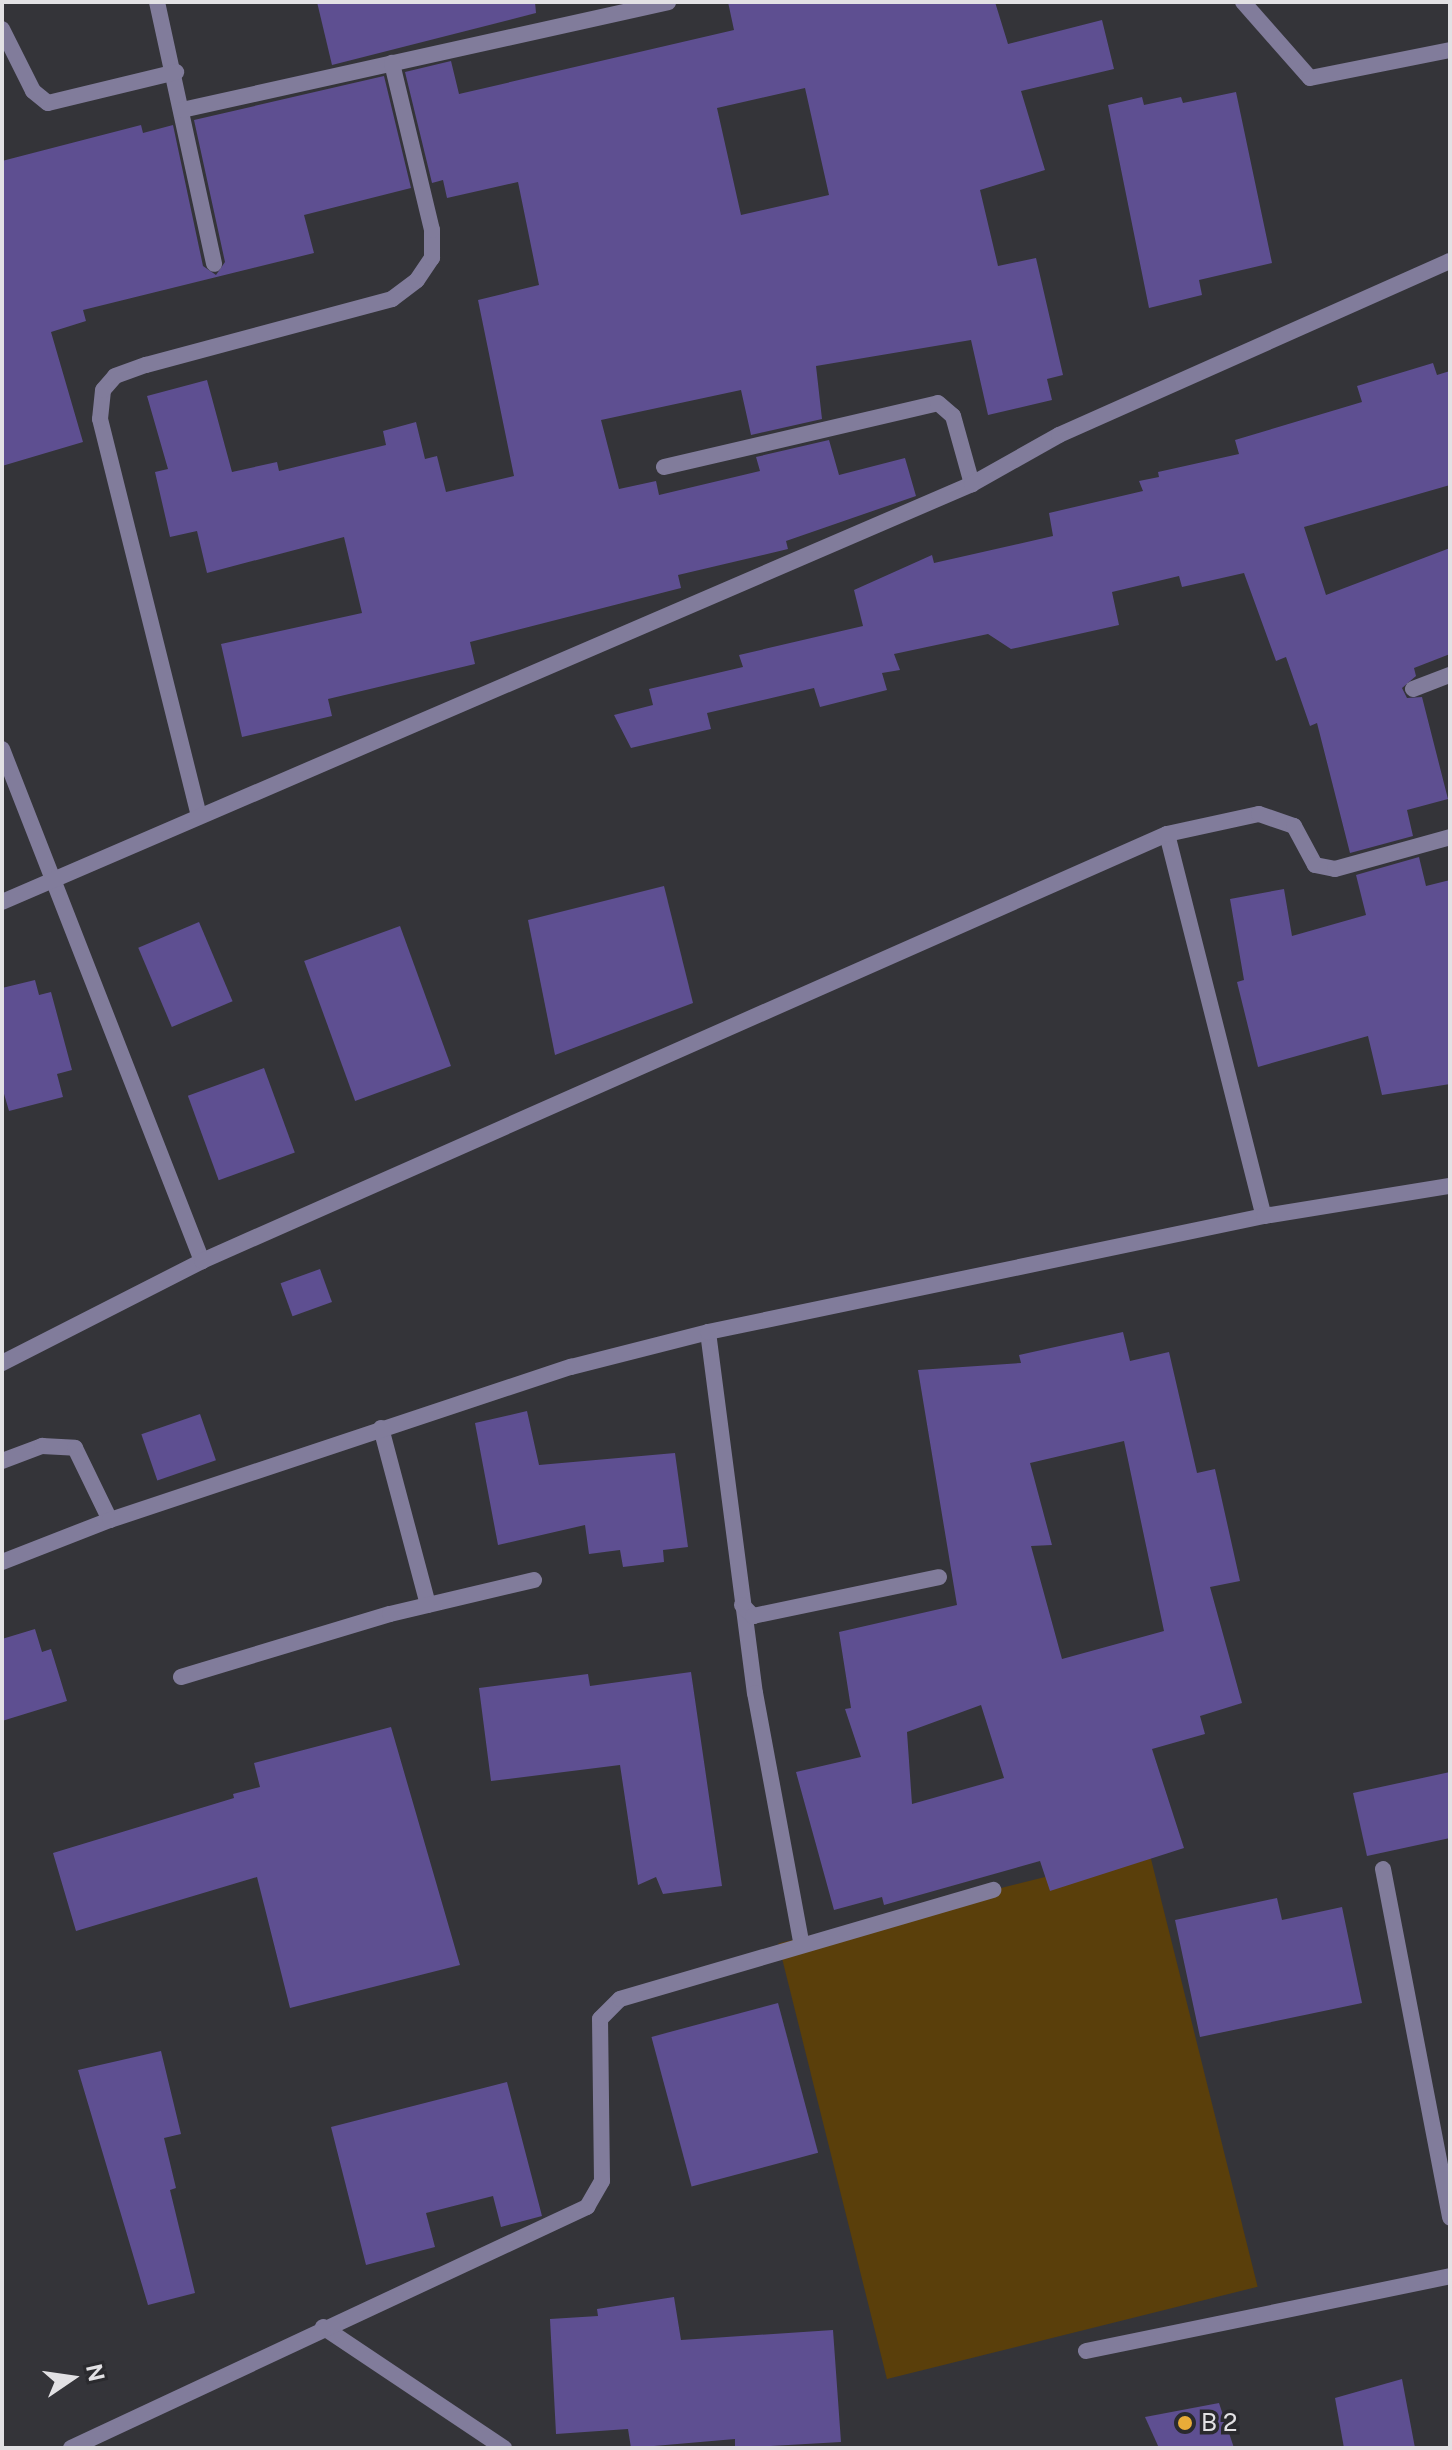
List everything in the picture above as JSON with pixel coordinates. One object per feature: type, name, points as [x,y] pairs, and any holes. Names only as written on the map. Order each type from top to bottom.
[{"type":"street","points":[[157,2],[176,72],[214,264]]},
{"type":"street","points":[[182,110],[668,2]]},
{"type":"street","points":[[1243,2],[1310,78],[1450,50]]},
{"type":"street","points":[[2,29],[33,91],[48,103],[176,72]]},
{"type":"street","points":[[199,816],[100,419],[103,390],[115,376],[146,365],[392,299],[417,280],[432,258],[432,230],[392,63]]},
{"type":"street","points":[[2,902],[972,484],[1059,435],[1450,261]]},
{"type":"street","points":[[664,467],[938,403],[953,416],[972,484]]},
{"type":"street","points":[[1413,689],[1450,675]]},
{"type":"street","points":[[2,749],[202,1261]]},
{"type":"street","points":[[2,1363],[202,1261],[1167,834],[1259,814],[1294,826],[1315,865],[1335,869],[1450,837]]},
{"type":"street","points":[[1167,834],[1264,1216]]},
{"type":"street","points":[[2,1562],[110,1520],[571,1367],[708,1332],[1264,1216],[1450,1186]]},
{"type":"street","points":[[708,1332],[742,1605],[801,1942]]},
{"type":"street","points":[[381,1428],[428,1605]]},
{"type":"street","points":[[2,1461],[42,1446],[75,1448],[110,1520]]},
{"type":"street","points":[[742,1605],[753,1616],[939,1577]]},
{"type":"street","points":[[181,1677],[428,1605],[534,1580]]},
{"type":"street","points":[[1383,1869],[1450,2218]]},
{"type":"street","points":[[71,2448],[323,2327],[587,2207],[602,2181],[597,2053],[600,2019],[609,2006],[801,1942],[993,1890]]},
{"type":"street","points":[[1086,2351],[1450,2276]]},
{"type":"street","points":[[323,2327],[504,2448]]},
{"type":"shaded area","points":[[1149,1851],[1258,2287],[887,2379],[778,1943]]},
{"type":"building","points":[[317,2],[535,2],[536,13],[332,65]]},
{"type":"building","points":[[728,2],[995,2],[1008,44],[1102,20],[1114,69],[1021,91],[1045,170],[980,190],[998,266],[1036,258],[1063,375],[1047,379],[1052,400],[988,415],[971,340],[816,366],[822,419],[751,435],[741,390],[601,420],[619,489],[656,481],[659,495],[760,471],[756,457],[829,440],[839,475],[905,458],[916,496],[786,541],[788,549],[678,575],[681,588],[470,642],[475,664],[328,699],[332,716],[242,737],[221,644],[362,613],[344,537],[207,573],[197,531],[170,537],[155,472],[168,469],[147,396],[207,380],[232,472],[277,462],[279,471],[386,445],[383,431],[416,422],[425,459],[437,456],[446,492],[514,476],[478,300],[539,285],[518,182],[447,198],[443,180],[432,183],[405,72],[451,61],[459,94],[734,30]],"holes":[[[805,88],[829,195],[741,215],[717,108]]]},
{"type":"building","points":[[384,76],[411,188],[304,215],[314,253],[83,310],[86,321],[51,332],[83,442],[2,466],[2,161],[141,125],[143,133],[173,125],[203,266],[216,275],[225,262],[194,120]]},
{"type":"building","points":[[1236,92],[1272,263],[1199,280],[1202,295],[1149,308],[1108,105],[1142,97],[1144,105],[1181,97],[1183,103]]},
{"type":"building","points":[[1433,363],[1437,375],[1450,371],[1450,485],[1304,527],[1326,595],[1450,548],[1450,654],[1414,668],[1416,676],[1402,688],[1407,698],[1422,697],[1448,799],[1407,810],[1413,836],[1350,853],[1317,723],[1310,726],[1286,657],[1276,661],[1244,573],[1182,587],[1179,576],[1112,592],[1119,625],[1011,649],[988,634],[894,654],[900,670],[882,673],[887,690],[820,707],[814,688],[707,713],[711,729],[631,748],[614,715],[653,705],[649,689],[743,667],[739,655],[863,626],[854,590],[932,555],[934,563],[1053,536],[1049,513],[1143,491],[1139,481],[1159,477],[1158,472],[1239,454],[1235,440],[1362,402],[1357,386]]},
{"type":"building","points":[[1419,857],[1426,886],[1450,880],[1450,1084],[1382,1095],[1368,1036],[1258,1067],[1237,982],[1244,980],[1230,899],[1284,889],[1292,936],[1366,915],[1356,875]]},
{"type":"building","points":[[664,886],[693,1003],[555,1055],[528,920]]},
{"type":"building","points":[[199,922],[233,1001],[172,1027],[138,948]]},
{"type":"building","points":[[400,926],[451,1066],[355,1101],[304,961]]},
{"type":"building","points":[[35,980],[39,995],[51,992],[72,1070],[57,1074],[63,1097],[9,1111],[2,1087],[2,988]]},
{"type":"building","points":[[264,1068],[295,1153],[219,1180],[188,1096]]},
{"type":"building","points":[[320,1269],[332,1302],[293,1316],[281,1283]]},
{"type":"building","points":[[1123,1332],[1130,1361],[1169,1352],[1197,1473],[1215,1469],[1240,1581],[1210,1587],[1242,1703],[1200,1716],[1205,1734],[1152,1749],[1184,1848],[1050,1891],[1040,1861],[884,1905],[882,1897],[834,1910],[796,1772],[861,1757],[845,1709],[851,1708],[839,1632],[957,1605],[918,1370],[1021,1363],[1019,1355]],"holes":[[[1124,1441],[1164,1631],[1062,1659],[1031,1546],[1052,1545],[1030,1463]],[[981,1705],[1004,1778],[912,1804],[907,1732]]]},
{"type":"building","points":[[527,1411],[539,1465],[675,1453],[688,1547],[663,1550],[664,1562],[623,1567],[620,1550],[589,1554],[585,1525],[498,1545],[475,1423]]},
{"type":"building","points":[[200,1414],[216,1460],[157,1481],[141,1434]]},
{"type":"building","points":[[35,1629],[42,1652],[51,1649],[67,1701],[2,1721],[2,1639]]},
{"type":"building","points":[[691,1672],[722,1886],[663,1894],[656,1877],[638,1885],[620,1765],[491,1781],[479,1688],[588,1674],[590,1686]]},
{"type":"building","points":[[391,1727],[460,1965],[290,2008],[257,1877],[76,1931],[53,1853],[234,1798],[233,1794],[260,1787],[254,1763]]},
{"type":"building","points":[[1450,1772],[1450,1838],[1367,1856],[1353,1793]]},
{"type":"building","points":[[1277,1898],[1282,1920],[1342,1907],[1362,2003],[1200,2037],[1175,1920]]},
{"type":"building","points":[[778,2003],[818,2153],[692,2187],[651,2037]]},
{"type":"building","points":[[161,2051],[181,2134],[164,2138],[176,2188],[170,2190],[195,2293],[148,2305],[78,2070]]},
{"type":"building","points":[[507,2082],[542,2216],[501,2227],[493,2196],[426,2213],[435,2247],[366,2265],[331,2127]]},
{"type":"building","points":[[674,2297],[681,2340],[833,2330],[841,2442],[735,2448],[735,2439],[631,2448],[628,2429],[556,2434],[550,2319],[598,2316],[597,2309]]},
{"type":"building","points":[[1402,2379],[1415,2448],[1344,2448],[1335,2398]]},
{"type":"building","name":"B 2","points":[[1219,2403],[1234,2448],[1159,2448],[1145,2417]]},
{"type":"place","name":"B 2","points":[[1185,2423]]}]
